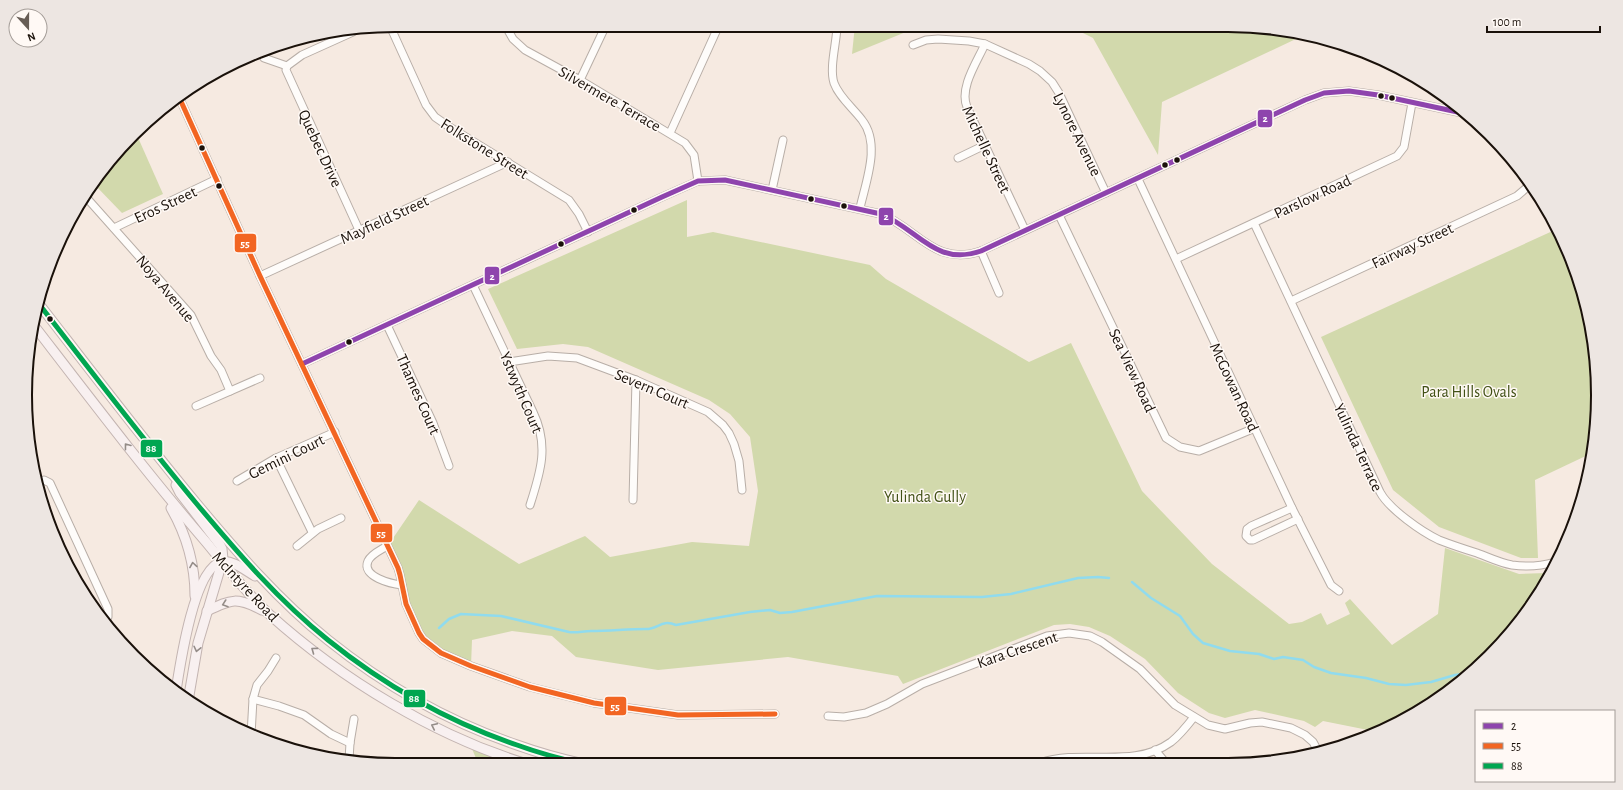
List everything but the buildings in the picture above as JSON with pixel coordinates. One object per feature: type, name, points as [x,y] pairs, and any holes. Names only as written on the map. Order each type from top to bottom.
[{"type":"main road","name":"McIntyre Road","points":[[42,308],[168,470],[263,581],[283,601],[328,640],[380,678],[419,701],[462,723],[515,745],[562,758]]},
{"type":"main road","name":"McIntyre Road","points":[[38,331],[159,488],[269,613],[302,642],[352,678],[407,712],[454,736],[491,752],[510,758]]},
{"type":"main road","points":[[168,470],[180,493],[222,549],[223,562],[198,644],[189,694]]},
{"type":"main road","points":[[159,488],[180,523],[186,538],[193,566],[195,604]]},
{"type":"main road","points":[[177,685],[182,655],[195,604],[202,582],[207,574],[216,564],[223,562],[236,565],[263,581]]},
{"type":"main road","points":[[207,611],[222,604],[237,601],[249,603],[269,613]]},
{"type":"street","name":"Folkstone Street","points":[[393,32],[431,113],[448,126],[569,200],[579,214],[588,232]]},
{"type":"street","name":"Silvermere Terrace","points":[[509,32],[519,45],[685,143],[692,151],[698,181]]},
{"type":"street","points":[[580,80],[603,32]]},
{"type":"street","points":[[670,133],[716,32]]},
{"type":"street","points":[[836,32],[833,70],[834,82],[840,94],[866,125],[871,143],[870,164],[860,208]]},
{"type":"street","points":[[264,58],[287,66],[302,56],[345,36]]},
{"type":"street","name":"Lynore Avenue","points":[[913,45],[926,40],[938,39],[985,44],[1029,64],[1043,73],[1052,82],[1063,101],[1106,193]]},
{"type":"street","name":"Michelle Street","points":[[985,44],[966,86],[964,96],[966,107],[1025,230]]},
{"type":"street","name":"Quebec Drive","points":[[287,66],[286,73],[359,230]]},
{"type":"street","points":[[302,364],[698,181],[725,180],[860,208],[881,214],[897,221],[929,246],[942,252],[961,255],[980,251],[1324,93],[1340,91],[1356,92],[1455,112]]},
{"type":"street","points":[[182,101],[260,276],[335,432],[400,575],[406,604],[419,633],[433,648],[446,656],[512,681],[594,703],[647,711],[689,715],[775,714]]},
{"type":"street","name":"Parslow Road","points":[[1176,259],[1397,156],[1404,147],[1412,103]]},
{"type":"street","points":[[772,190],[783,140]]},
{"type":"street","points":[[958,158],[985,145]]},
{"type":"street","name":"Mayfield Street","points":[[260,276],[508,162]]},
{"type":"street","name":"Eros Street","points":[[114,228],[217,179]]},
{"type":"street","name":"McGowan Road","points":[[1138,179],[1292,508],[1331,585],[1339,591]]},
{"type":"street","name":"Fairway Street","points":[[1291,301],[1517,196],[1527,188]]},
{"type":"street","name":"Noya Avenue","points":[[89,200],[191,315],[211,356],[221,370],[230,391]]},
{"type":"street","name":"Sea View Road","points":[[1059,215],[1166,438],[1180,447],[1199,452],[1255,428]]},
{"type":"street","name":"Yulinda Terrace","points":[[1254,223],[1380,492],[1390,506],[1430,535],[1493,559],[1511,565],[1524,566],[1550,563]]},
{"type":"street","points":[[980,251],[999,293]]},
{"type":"street","name":"Ystwyth Court","points":[[473,285],[537,419],[541,435],[541,465],[530,505]]},
{"type":"street","name":"Thames Court","points":[[387,324],[433,423],[449,466]]},
{"type":"street","name":"Severn Court","points":[[509,362],[548,356],[577,358],[636,380],[702,409],[714,416],[729,433],[737,453],[742,490]]},
{"type":"street","points":[[196,406],[260,378]]},
{"type":"street","points":[[633,500],[636,380]]},
{"type":"street","name":"Gemini Court","points":[[237,481],[276,458],[335,432]]},
{"type":"street","points":[[276,458],[312,532]]},
{"type":"street","points":[[42,481],[44,480],[50,483],[108,609],[108,617]]},
{"type":"street","points":[[1292,508],[1251,526],[1247,529],[1246,536],[1250,540],[1253,540],[1298,519]]},
{"type":"street","points":[[297,546],[312,532],[341,518]]},
{"type":"street","points":[[387,546],[369,559],[367,563],[368,570],[375,577],[387,582],[402,585]]},
{"type":"street","name":"Kara Crescent","points":[[828,716],[844,717],[866,712],[892,701],[922,684],[1040,639],[1055,634],[1069,633],[1090,636],[1102,642],[1140,669],[1170,701],[1211,727],[1230,729],[1255,722],[1262,722],[1290,728],[1305,735],[1313,742],[1316,747]]},
{"type":"street","points":[[251,728],[253,700],[257,684],[268,671],[276,658]]},
{"type":"street","points":[[253,700],[278,706],[304,716],[331,734],[350,742]]},
{"type":"street","points":[[1061,758],[1076,756],[1130,757],[1155,750],[1175,738],[1194,717]]},
{"type":"street","points":[[349,755],[354,719]]},
{"type":"street","points":[[1155,750],[1162,758]]},
{"type":"green space","points":[[854,32],[906,32],[852,54]]},
{"type":"green space","points":[[1081,32],[1228,32],[1275,35],[1297,39],[1162,102],[1158,155],[1093,38]]},
{"type":"green space","points":[[138,138],[163,194],[122,213],[97,187]]},
{"type":"green space","name":"Yulinda Gully","points":[[687,200],[687,237],[713,232],[870,265],[886,279],[1029,362],[1071,343],[1142,491],[1212,564],[1289,624],[1302,622],[1321,613],[1327,625],[1350,614],[1345,603],[1350,599],[1392,645],[1438,614],[1445,548],[1519,574],[1544,573],[1530,597],[1516,616],[1485,652],[1467,668],[1430,697],[1389,721],[1367,730],[1323,721],[1315,727],[1304,721],[1255,710],[1225,718],[1209,713],[1178,693],[1145,659],[1110,636],[1089,627],[1070,624],[1054,625],[903,684],[898,676],[788,657],[658,670],[576,657],[552,636],[512,631],[472,640],[471,666],[441,653],[419,633],[387,547],[419,500],[519,564],[585,536],[610,557],[692,542],[749,546],[758,491],[750,437],[730,414],[709,400],[588,347],[563,344],[517,349],[488,289]]},
{"type":"green space","name":"Para Hills Ovals","points":[[1552,231],[1572,278],[1584,324],[1590,371],[1590,419],[1586,456],[1535,480],[1538,558],[1521,558],[1439,527],[1393,490],[1321,337]]},
{"type":"green space","points":[[469,742],[511,758],[476,758]]},
{"type":"waterway","points":[[439,628],[449,619],[461,614],[501,616],[569,632],[650,629],[667,623],[676,625],[750,612],[770,610],[780,613],[792,612],[877,596],[982,597],[1011,594],[1078,578],[1109,578]]},
{"type":"waterway","points":[[1132,582],[1151,598],[1180,616],[1193,634],[1203,643],[1230,651],[1259,654],[1274,659],[1283,657],[1303,660],[1314,667],[1331,673],[1366,678],[1389,684],[1406,685],[1431,682],[1459,674]]},
{"type":"transit line","name":"2","points":[[302,364],[698,181],[725,180],[881,214],[906,228],[939,250],[951,254],[965,255],[981,251],[1305,100],[1324,93],[1349,91],[1378,95],[1454,111]]},
{"type":"transit line","name":"55","points":[[181,102],[260,276],[398,568],[406,604],[423,639],[441,653],[471,666],[530,687],[594,703],[678,715],[775,714]]},
{"type":"transit line","name":"88","points":[[42,308],[136,429],[211,521],[275,592],[310,625],[349,656],[394,687],[442,714],[492,736],[558,758]]}]
